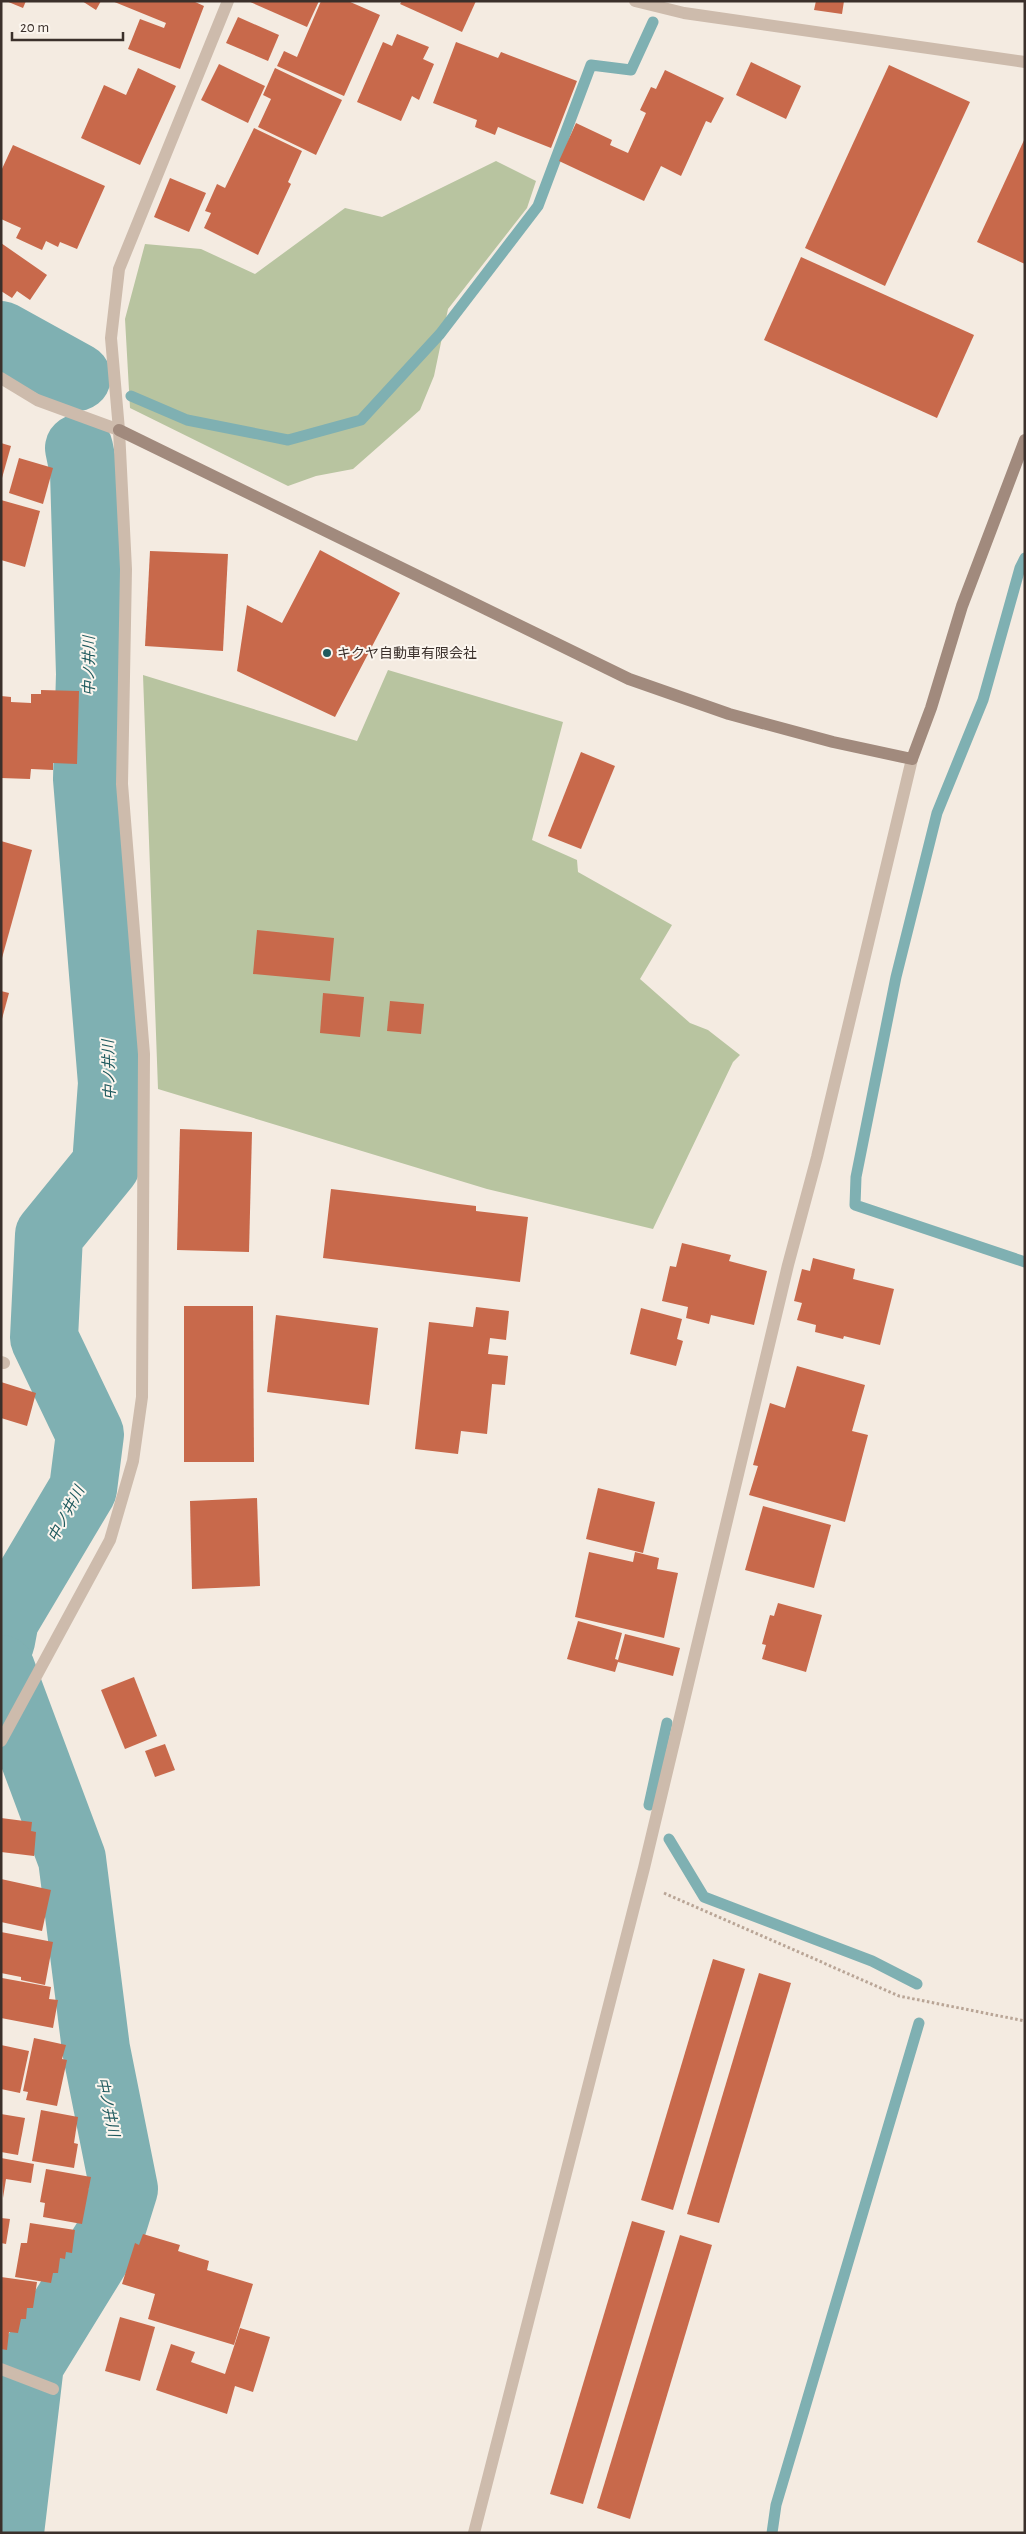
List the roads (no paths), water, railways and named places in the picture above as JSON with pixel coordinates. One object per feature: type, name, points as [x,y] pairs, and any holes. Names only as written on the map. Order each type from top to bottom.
[{"type":"street","points":[[3,1737],[110,1540],[133,1461],[142,1397],[144,1054],[122,784],[126,569],[119,430],[111,338],[119,269],[228,1]]},
{"type":"street","points":[[635,1],[712,17],[1025,62]]},
{"type":"street","points":[[1,378],[38,400],[119,430],[629,679],[729,714],[833,742],[912,758]]},
{"type":"street","points":[[474,2533],[640,1882],[788,1265],[817,1157],[912,758],[962,606],[1025,440]]},
{"type":"street","points":[[5,2371],[53,2388]]},
{"type":"waterway","points":[[131,396],[187,420],[288,440],[361,420],[440,334],[538,206],[591,65],[631,70],[653,22]]},
{"type":"waterway","name":"中ノ井川","points":[[1,335],[77,377]]},
{"type":"waterway","name":"中ノ井川","points":[[1,1641],[5,1620],[83,1489],[90,1434],[44,1338],[49,1235],[106,1165],[112,1083],[87,779],[90,674],[84,472],[79,448]]},
{"type":"waterway","points":[[1025,558],[1020,568],[983,700],[937,813],[896,977],[856,1177],[855,1205],[1025,1262]]},
{"type":"waterway","name":"中ノ井川","points":[[1,1669],[72,1859],[96,2049],[124,2189],[110,2234],[30,2364],[10,2533]]},
{"type":"waterway","points":[[649,1805],[667,1723]]},
{"type":"waterway","points":[[669,1839],[704,1897],[872,1961],[917,1984]]},
{"type":"waterway","points":[[772,2533],[776,2505],[919,2023]]},
{"type":"place","name":"キクヤ自動車有限会社","points":[[327,653]]}]
